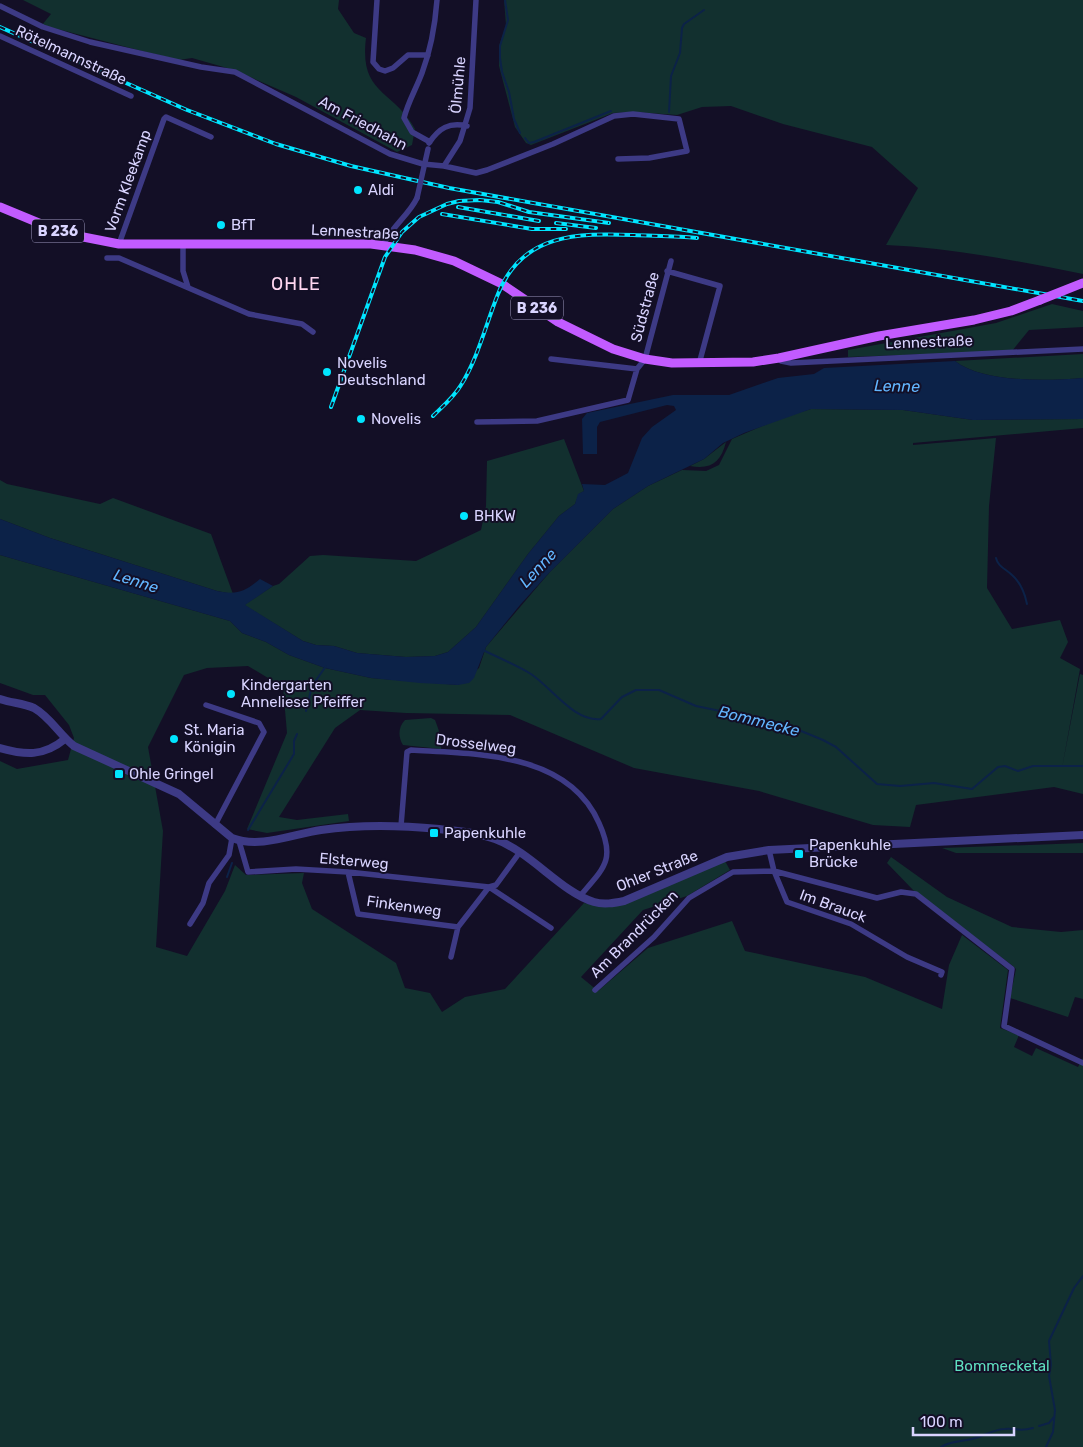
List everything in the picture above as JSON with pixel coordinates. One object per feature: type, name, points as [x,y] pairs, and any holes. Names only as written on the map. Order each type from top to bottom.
[{"type":"main road","name":"Lennestraße","points":[[0,207],[63,233],[119,244],[384,245],[415,250],[454,261],[502,284],[572,330],[613,349],[645,359],[699,364],[753,362],[779,358],[879,336],[974,320],[1012,311],[1083,283]]},
{"type":"street","points":[[377,0],[373,62],[379,69],[385,71],[393,68],[408,55],[428,55]]},
{"type":"street","points":[[430,142],[412,132],[404,118],[408,102],[433,41],[437,0]]},
{"type":"street","name":"Ölmühle","points":[[444,166],[467,126],[470,108],[476,0]]},
{"type":"street","name":"Am Friedhahn","points":[[0,6],[43,27],[90,42],[201,67],[235,72],[403,160],[476,173],[614,116],[633,114],[678,120],[687,152],[649,158],[618,159]]},
{"type":"street","name":"Rötelmannstraße","points":[[0,36],[131,96]]},
{"type":"street","name":"Vorm Kleekamp","points":[[119,244],[164,119],[166,117],[211,137]]},
{"type":"street","points":[[384,245],[391,229],[413,206],[417,198],[430,142],[442,129],[454,123],[467,126]]},
{"type":"street","points":[[184,245],[183,271],[188,286]]},
{"type":"street","points":[[107,258],[119,258],[188,286],[249,314],[302,324],[313,332]]},
{"type":"street","name":"Südstraße","points":[[645,359],[671,261]]},
{"type":"street","points":[[667,271],[720,286],[699,364]]},
{"type":"street","name":"Lennestraße","points":[[779,358],[781,361],[791,363],[1083,349]]},
{"type":"street","points":[[551,359],[637,369]]},
{"type":"street","points":[[477,422],[537,421],[628,400],[637,369],[645,359]]},
{"type":"street","points":[[0,699],[38,711],[65,739],[81,749],[179,794],[235,839],[229,855],[209,883],[203,902],[190,924]]},
{"type":"street","points":[[206,705],[259,723],[264,732],[215,824]]},
{"type":"street","points":[[0,748],[24,754],[36,754],[51,748],[65,739]]},
{"type":"street","name":"Drosselweg","points":[[401,826],[407,752],[410,750],[484,755],[524,763],[556,776],[579,793],[596,814],[607,840],[607,856],[603,870],[580,896]]},
{"type":"street","name":"Ohler Straße","points":[[235,839],[257,843],[347,827],[401,826],[466,832],[495,838],[520,852],[580,896],[600,903],[624,901],[727,857],[769,850],[1083,836]]},
{"type":"street","name":"Elsterweg","points":[[235,839],[248,872],[296,869],[348,872],[489,887]]},
{"type":"street","name":"Im Brauck","points":[[769,850],[774,871],[787,902],[852,924],[907,956],[942,972],[941,975]]},
{"type":"street","points":[[452,956],[458,927],[489,887],[496,885],[520,852]]},
{"type":"street","name":"Am Brandrücken","points":[[595,990],[654,938],[689,898],[733,872],[774,871],[877,898],[901,892],[916,894],[1012,969],[1004,1026],[1083,1063]]},
{"type":"street","name":"Finkenweg","points":[[348,872],[358,914],[458,927]]},
{"type":"street","points":[[489,887],[551,928]]},
{"type":"green space","points":[[23,0],[339,0],[338,9],[354,33],[366,38],[365,57],[368,71],[373,81],[406,116],[415,129],[412,145],[397,152],[296,97],[234,70],[192,58],[179,60],[42,25],[51,14]]},
{"type":"green space","points":[[504,0],[1083,0],[1083,274],[960,252],[886,245],[918,188],[872,147],[783,124],[731,106],[702,107],[677,115],[635,112],[613,113],[531,145],[526,143],[515,127],[499,66],[499,46],[506,25]]},
{"type":"green space","points":[[1052,304],[1083,311],[1083,327],[1029,330],[1012,351],[848,357],[848,350],[996,323]]},
{"type":"green space","points":[[1083,354],[1083,378],[1069,379],[1035,380],[999,377],[967,368],[955,361]]},
{"type":"green space","name":"Bommecketal","points":[[811,409],[903,410],[973,420],[1083,419],[1083,428],[913,443],[913,445],[996,438],[989,506],[987,588],[1012,629],[1060,620],[1068,642],[1060,658],[1080,669],[1062,768],[1080,674],[1083,675],[1083,794],[1054,787],[916,805],[910,827],[873,825],[759,791],[634,768],[510,715],[360,710],[335,728],[279,817],[297,820],[348,814],[349,821],[267,833],[247,829],[287,733],[283,687],[248,666],[207,668],[184,675],[148,747],[163,831],[156,947],[187,956],[225,891],[235,865],[246,875],[304,873],[302,883],[312,909],[396,963],[405,988],[430,993],[442,1012],[465,997],[505,989],[584,903],[607,907],[725,861],[730,870],[687,896],[643,910],[581,977],[598,991],[648,948],[732,921],[745,951],[865,977],[942,1009],[949,965],[962,935],[1008,970],[1000,1028],[1019,1035],[1014,1047],[1032,1056],[1036,1048],[1078,1067],[1083,1058],[1083,1447],[0,1447],[0,761],[17,769],[68,760],[74,738],[69,725],[45,695],[33,695],[0,683],[0,555],[230,621],[242,633],[266,642],[289,655],[325,668],[371,678],[458,685],[479,668],[486,647],[549,573],[613,509],[648,486],[682,470],[706,471],[719,465],[732,439],[781,418]]},
{"type":"green space","points":[[564,439],[584,491],[579,494],[575,504],[559,516],[528,554],[476,627],[448,652],[435,656],[406,657],[357,653],[334,646],[316,645],[303,641],[244,605],[279,584],[310,556],[323,555],[416,561],[481,530],[486,506],[487,461]]},
{"type":"green space","points":[[726,442],[721,455],[714,463],[704,467],[690,466],[704,459]]},
{"type":"green space","points":[[0,480],[7,484],[100,504],[113,498],[211,534],[233,594],[217,591],[50,538],[0,519]]},
{"type":"green space","points":[[431,718],[435,720],[438,727],[441,749],[403,745],[399,732],[405,720]]},
{"type":"green space","points":[[1083,843],[1083,853],[956,853],[942,848]]},
{"type":"green space","points":[[891,857],[947,897],[1012,927],[1061,932],[1083,930],[1083,999],[1075,997],[1068,1017],[1010,998],[1016,969],[915,892],[887,863]]},
{"type":"water","name":"Lenne","points":[[955,361],[967,368],[999,377],[1035,380],[1083,378],[1083,419],[973,420],[903,410],[811,409],[744,433],[723,443],[704,459],[648,486],[613,509],[520,605],[486,647],[474,678],[469,683],[458,685],[371,678],[325,668],[289,655],[266,642],[242,633],[230,621],[0,555],[0,519],[50,538],[217,591],[230,593],[240,591],[260,579],[273,586],[245,605],[303,641],[316,645],[334,646],[357,653],[406,657],[435,656],[448,652],[476,627],[528,554],[559,516],[575,504],[578,494],[584,491],[582,484],[605,485],[628,473],[642,438],[652,427],[676,410],[674,406],[667,405],[600,422],[597,427],[597,454],[583,454],[582,419],[587,413],[673,395],[729,395],[778,378],[814,374],[824,368]]},
{"type":"waterway","points":[[505,0],[508,20],[500,46],[500,58],[514,119],[520,133]]},
{"type":"waterway","points":[[669,112],[671,76],[680,53],[682,28],[684,24],[704,10]]},
{"type":"waterway","points":[[525,138],[529,143],[534,142],[611,111]]},
{"type":"waterway","points":[[996,558],[1000,566],[1017,581],[1027,604]]},
{"type":"waterway","name":"Bommecke","points":[[483,650],[531,674],[573,710],[591,719],[601,719],[622,697],[636,690],[659,690],[696,706],[784,724],[823,740],[836,747],[877,784],[900,786],[934,783],[972,789],[998,767],[1005,766],[1018,771],[1033,766],[1083,766]]},
{"type":"waterway","points":[[306,711],[312,686],[326,666]]},
{"type":"waterway","points":[[248,830],[294,754],[294,741],[297,734]]},
{"type":"waterway","points":[[227,877],[232,863]]},
{"type":"waterway","name":"Bommecke","points":[[1046,1447],[1053,1432],[1055,1410],[1049,1376],[1051,1365],[1049,1341],[1074,1288],[1083,1276]]},
{"type":"waterway","points":[[1039,1426],[1049,1423],[1054,1417]]},
{"type":"waterway","points":[[941,1447],[1001,1429],[1024,1430],[1033,1428]]},
{"type":"railway","points":[[0,27],[187,110],[276,144],[351,166],[449,188],[1083,301]]},
{"type":"railway","points":[[331,407],[385,257],[402,232],[419,217],[447,204],[459,201],[480,200],[498,202],[529,212],[609,223]]},
{"type":"railway","points":[[458,207],[539,221]]},
{"type":"railway","points":[[442,214],[532,229],[566,229]]},
{"type":"railway","points":[[556,223],[596,228]]},
{"type":"railway","points":[[433,416],[455,394],[467,375],[498,294],[508,274],[521,259],[537,248],[554,241],[592,235],[612,234],[697,238]]},
{"type":"place","name":"Aldi","points":[[358,190]]},
{"type":"place","name":"BfT","points":[[221,225]]},
{"type":"place","name":"Novelis Deutschland","points":[[327,372]]},
{"type":"place","name":"Novelis","points":[[361,419]]},
{"type":"place","name":"BHKW","points":[[464,516]]},
{"type":"place","name":"Kindergarten Anneliese Pfeiffer","points":[[231,694]]},
{"type":"place","name":"St. Maria Königin","points":[[174,739]]},
{"type":"place","name":"Ohle Gringel","points":[[119,774]]},
{"type":"place","name":"Papenkuhle","points":[[434,833]]},
{"type":"place","name":"Papenkuhle Brücke","points":[[799,854]]},
{"type":"district","name":"OHLE","points":[[296,284]]}]
